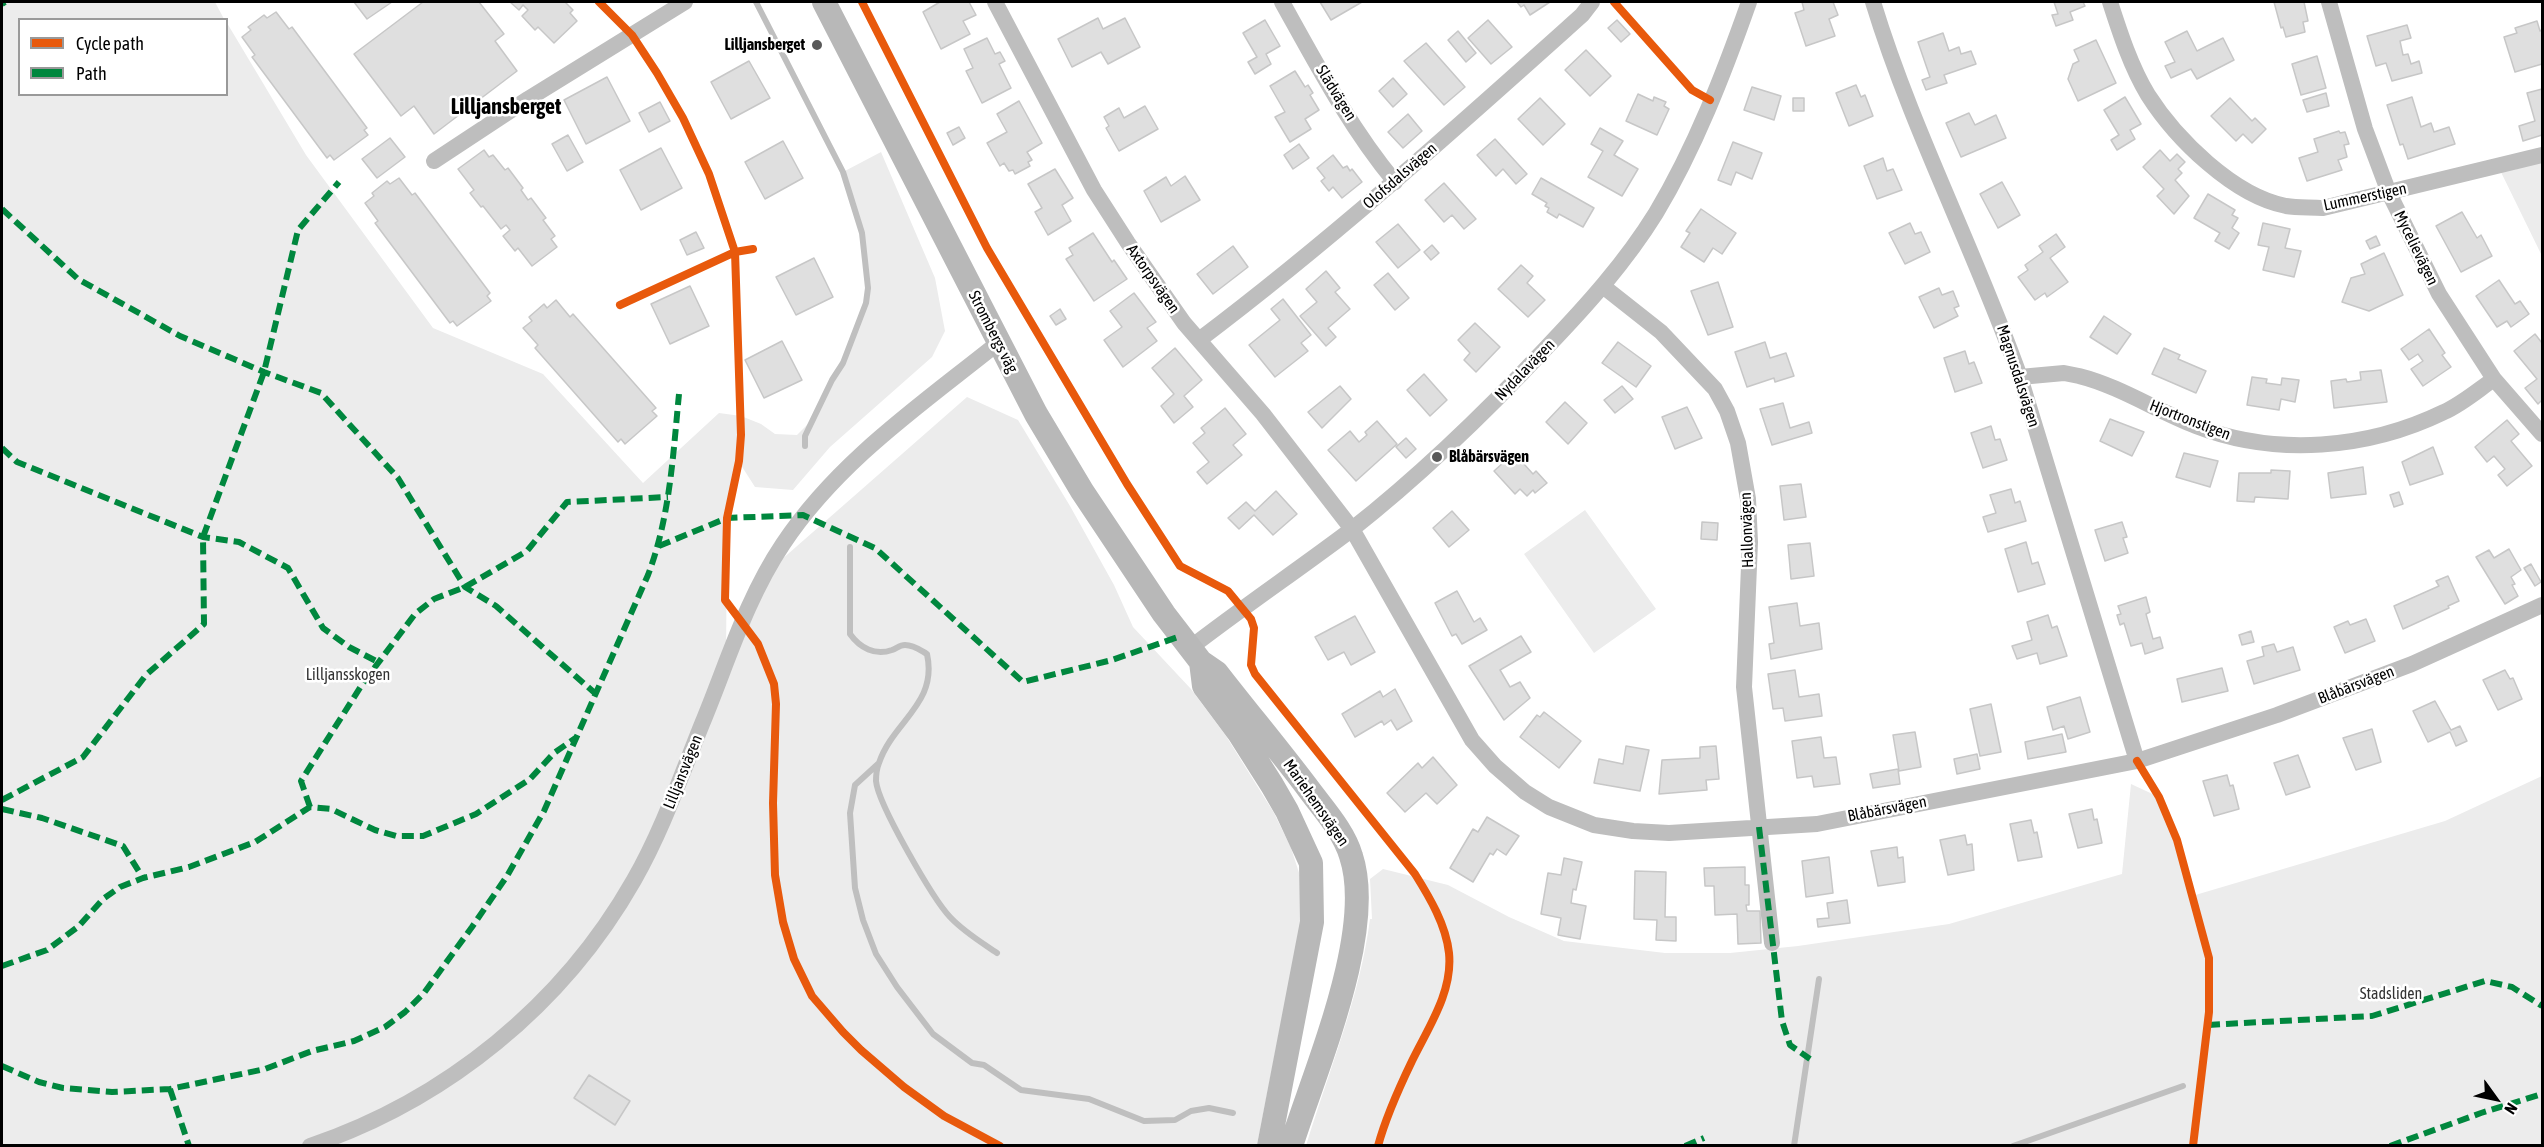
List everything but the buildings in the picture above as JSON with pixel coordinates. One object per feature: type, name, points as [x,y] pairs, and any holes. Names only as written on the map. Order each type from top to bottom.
[{"type":"street","points":[[434,161],[528,99],[685,2]]},
{"type":"street","name":"Strombergs väg","points":[[824,2],[1036,414],[1082,491],[1164,614],[1195,655]]},
{"type":"street","name":"Axtorpsvägen","points":[[995,2],[1094,190],[1153,280],[1199,340],[1263,414],[1352,529]]},
{"type":"street","name":"Slädvägen","points":[[1282,2],[1370,149],[1395,182]]},
{"type":"street","name":"Olofsdalsvägen","points":[[1199,340],[1395,182],[1582,15],[1592,2]]},
{"type":"street","name":"Nydalavägen","points":[[1195,655],[1352,529],[1465,430],[1604,287],[1656,213],[1696,134],[1749,2]]},
{"type":"street","name":"Magnusdalsvägen","points":[[1873,2],[1908,104],[1982,275],[2020,377],[2137,761]]},
{"type":"street","name":"Lummerstigen","points":[[2110,2],[2122,38],[2148,95],[2182,138],[2217,170],[2254,194],[2285,206],[2323,208],[2542,155]]},
{"type":"street","name":"Mycelievägen","points":[[2329,2],[2365,129],[2389,193],[2439,294],[2494,380],[2542,434]]},
{"type":"street","name":"Hallonvägen","points":[[1604,287],[1661,332],[1715,389],[1727,411],[1738,443],[1748,499],[1750,542],[1744,687],[1772,943]]},
{"type":"street","name":"Lilljansvägen","points":[[310,1146],[352,1130],[411,1102],[443,1082],[477,1059],[507,1034],[562,981],[614,914],[635,878],[662,822],[746,614],[764,575],[782,545],[803,515],[875,441],[998,343]]},
{"type":"street","name":"Hjortronstigen","points":[[2020,377],[2064,373],[2079,376],[2197,426],[2222,434],[2259,443],[2314,446],[2362,441],[2406,428],[2446,411],[2494,380]]},
{"type":"street","name":"Blåbärsvägen","points":[[1352,529],[1472,740],[1495,766],[1525,792],[1549,807],[1594,825],[1633,831],[1669,833],[1817,824],[2137,761],[2277,715],[2412,664],[2542,605]]},
{"type":"street","name":"Mariehemsvägen","points":[[1195,655],[1204,686],[1272,785],[1311,863],[1312,922],[1269,1146]]},
{"type":"street","name":"Mariehemsvägen","points":[[1195,655],[1217,673],[1329,817],[1351,855],[1356,874],[1358,893],[1354,939],[1337,1007],[1291,1146]]},
{"type":"green space","name":"Lilljansskogen","points":[[2,2],[215,2],[223,18],[18,18],[18,96],[228,96],[228,25],[306,155],[433,328],[543,374],[643,483],[719,413],[741,416],[761,424],[775,434],[797,435],[814,418],[832,380],[843,363],[866,303],[868,288],[862,233],[843,172],[881,152],[935,278],[945,331],[932,357],[830,447],[793,490],[755,487],[739,462],[727,518],[726,663],[764,575],[967,397],[1018,420],[1114,585],[1133,627],[1191,689],[1226,736],[1274,813],[1291,848],[1302,882],[1304,906],[1257,1145],[2,1146]]},
{"type":"green space","points":[[2542,155],[2542,256],[2498,166]]},
{"type":"green space","points":[[1585,510],[1656,609],[1594,653],[1524,554]]},
{"type":"green space","name":"Stadsliden","points":[[2542,776],[2542,1145],[1306,1146],[1359,977],[1370,919],[1372,919],[1370,879],[1383,869],[1448,885],[1509,917],[1564,941],[1665,953],[1730,953],[1798,946],[1949,924],[2122,874],[2131,784],[2159,797],[2177,840],[2192,896],[2445,821]]},
{"type":"waterway","points":[[756,2],[843,172],[862,233],[868,288],[866,303],[843,363],[832,380],[805,436],[805,446]]},
{"type":"waterway","points":[[850,547],[850,634],[868,650],[886,652],[905,645],[927,654],[929,671],[926,686],[912,712],[886,748],[878,765],[876,781],[879,793],[907,851],[942,907],[961,927],[997,953]]},
{"type":"waterway","points":[[879,763],[855,785],[850,813],[855,888],[863,920],[876,954],[897,987],[933,1034],[972,1063],[984,1065],[1021,1090],[1089,1099],[1144,1121],[1175,1120],[1191,1111],[1209,1108],[1233,1113]]},
{"type":"waterway","points":[[1794,1146],[1819,979]]},
{"type":"waterway","points":[[2013,1146],[2183,1086]]},
{"type":"marked path","points":[[2,800],[83,757],[146,675],[204,624],[203,537],[264,372],[298,230],[339,182]]},
{"type":"marked path","points":[[2,209],[78,279],[180,336],[264,372],[321,393],[398,478],[465,587],[496,606],[597,695]]},
{"type":"marked path","points":[[2,1066],[39,1082],[63,1088],[112,1092],[170,1089],[265,1069],[312,1051],[354,1041],[385,1027],[405,1012],[424,993],[472,927],[507,876],[544,811],[648,575],[661,531],[670,486],[679,394]]},
{"type":"marked path","points":[[2,448],[17,462],[203,537],[239,542],[288,568],[323,628],[349,647],[378,662]]},
{"type":"marked path","points":[[310,807],[301,781],[363,683],[415,614],[434,599],[465,587],[527,551],[567,502],[668,497]]},
{"type":"marked path","points":[[659,546],[727,518],[803,515],[875,548],[1023,682],[1112,660],[1181,636]]},
{"type":"marked path","points":[[2,966],[47,950],[79,926],[103,899],[120,887],[143,878],[189,867],[255,842],[310,807],[331,809],[375,830],[396,836],[423,836],[476,814],[530,779],[554,753],[577,737]]},
{"type":"marked path","points":[[2,809],[42,818],[123,846],[143,878]]},
{"type":"marked path","points":[[1759,827],[1782,1021],[1790,1045],[1810,1059]]},
{"type":"marked path","points":[[2208,1025],[2372,1016],[2485,981],[2512,987],[2542,1006]]},
{"type":"marked path","points":[[170,1089],[189,1146]]},
{"type":"marked path","points":[[2390,1146],[2542,1094]]},
{"type":"marked path","points":[[1685,1146],[1704,1138]]},
{"type":"cycle path","points":[[599,2],[632,35],[683,118],[709,174],[735,252],[741,435],[739,461],[727,518],[725,600],[758,644],[774,684],[776,704],[773,803],[775,875],[783,922],[794,959],[812,996],[861,1050],[904,1087],[944,1116],[1000,1146]]},
{"type":"cycle path","points":[[862,2],[987,248],[1127,484],[1180,566],[1228,591],[1251,619],[1254,628],[1251,665],[1255,674],[1415,874],[1436,912],[1445,932],[1449,953],[1447,982],[1432,1023],[1393,1102],[1378,1146]]},
{"type":"cycle path","points":[[1614,2],[1692,90],[1710,100]]},
{"type":"cycle path","points":[[620,305],[735,252],[753,249]]},
{"type":"cycle path","points":[[2137,761],[2159,797],[2177,840],[2209,958],[2209,1012],[2193,1146]]},
{"type":"place","name":"Lilljansberget","points":[[817,45]]},
{"type":"place","name":"Blåbärsvägen","points":[[1437,457]]},
{"type":"district","name":"Lilljansberget","points":[[506,107]]}]
